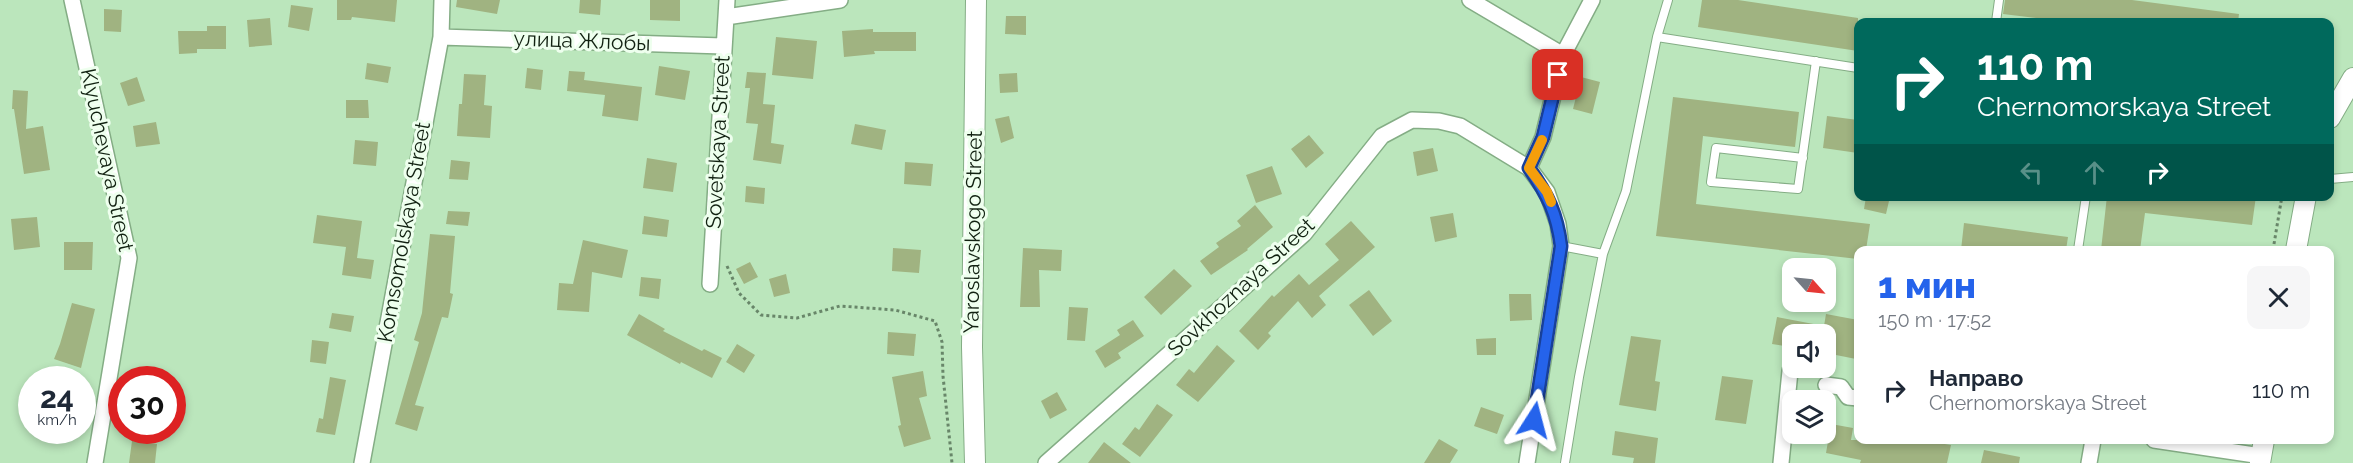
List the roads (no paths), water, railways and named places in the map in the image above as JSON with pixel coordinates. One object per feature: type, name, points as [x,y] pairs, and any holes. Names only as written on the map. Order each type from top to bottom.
[{"type":"street","name":"Klyuchevaya Street","points":[[72,0],[129,258],[95,463]]},
{"type":"street","name":"Komsomolskaya Street","points":[[362,463],[441,37],[442,0]]},
{"type":"street","name":"Sovetskaya Street","points":[[710,284],[727,0]]},
{"type":"street","points":[[726,17],[840,0]]},
{"type":"street","name":"Yaroslavskogo Street","points":[[975,463],[972,347],[976,0]]},
{"type":"street","points":[[1470,0],[1563,55]]},
{"type":"street","points":[[1527,463],[1561,246],[1558,224],[1547,192],[1529,168],[1543,137],[1563,55],[1592,0]]},
{"type":"street","name":"улица Жлобы","points":[[441,37],[723,46]]},
{"type":"street","points":[[2334,111],[2353,78]]},
{"type":"street","name":"Sovkhoznaya Street","points":[[1046,463],[1304,234],[1382,136],[1412,120],[1439,121],[1460,126],[1529,168]]},
{"type":"street","points":[[2297,246],[2305,201]]},
{"type":"street","points":[[1781,463],[1789,378]]},
{"type":"street","points":[[1826,386],[1841,387],[1848,397],[1854,398]]},
{"type":"street","points":[[2089,463],[2092,444]]},
{"type":"street","points":[[2187,444],[2262,453]]},
{"type":"lane","points":[[1565,463],[1603,254],[1626,191],[1657,37],[1668,0]]},
{"type":"lane","points":[[1997,18],[1999,0]]},
{"type":"lane","points":[[1657,37],[1854,67]]},
{"type":"lane","points":[[1803,158],[1716,148],[1711,182],[1798,189],[1803,158],[1816,62]]},
{"type":"lane","points":[[2334,178],[2353,177]]},
{"type":"lane","points":[[2079,246],[2085,201]]},
{"type":"lane","points":[[1561,246],[1603,254]]}]
